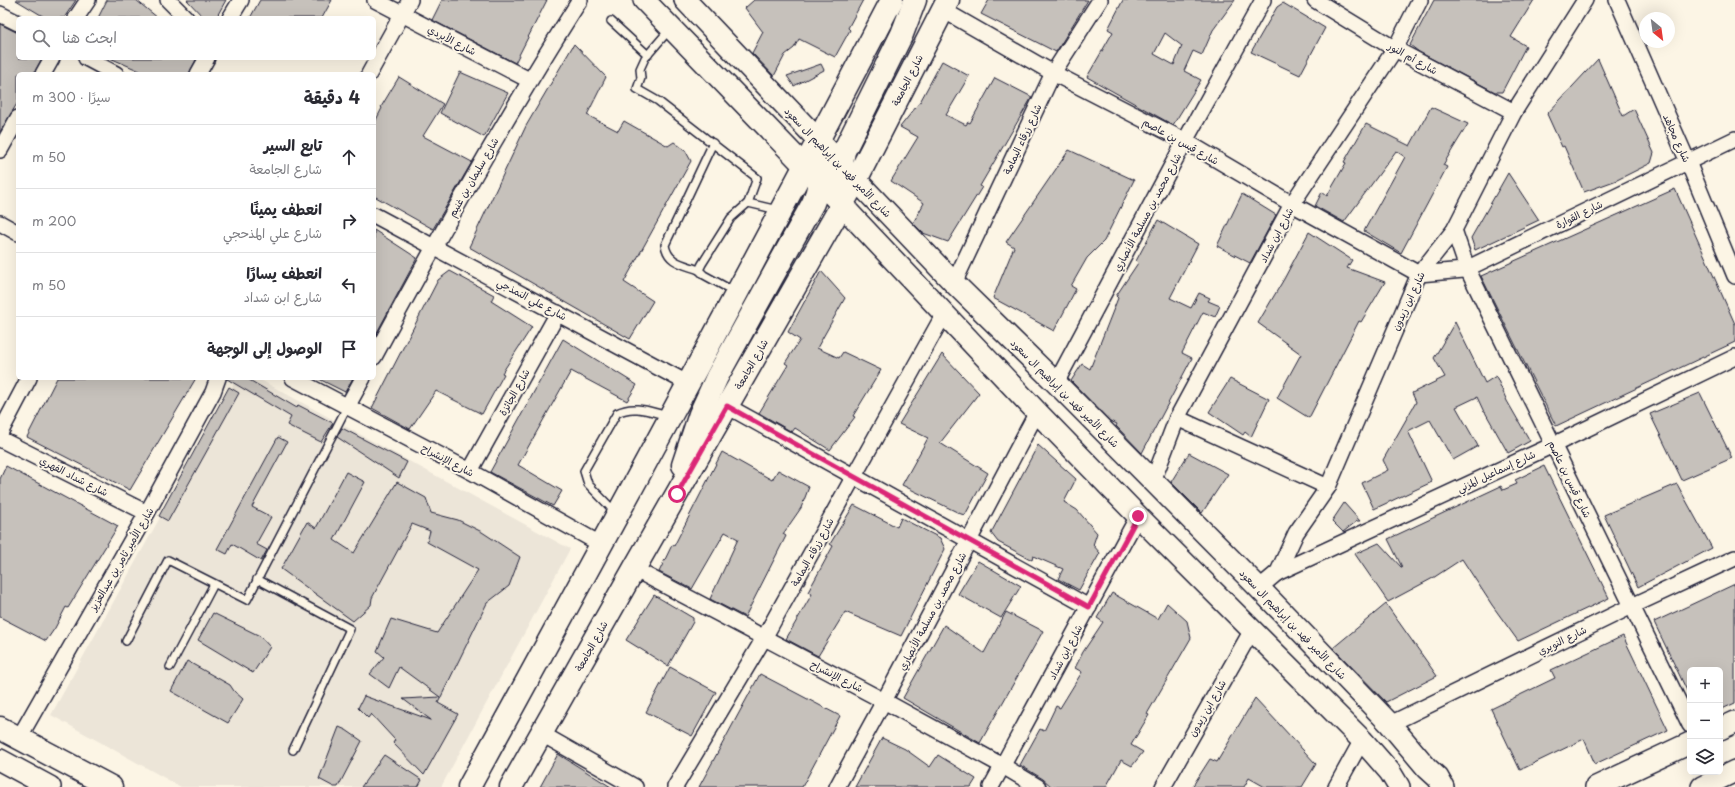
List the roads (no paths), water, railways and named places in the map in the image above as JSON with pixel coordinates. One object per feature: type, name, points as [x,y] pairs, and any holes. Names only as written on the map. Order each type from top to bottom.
[{"type":"main road","points":[[644,0],[805,166],[1037,412],[1138,516],[1362,740],[1390,772],[1399,787]]},
{"type":"main road","name":"شارع الأمير فهد بن إبراهيم ال سعود","points":[[685,0],[954,282],[1259,588],[1390,724],[1427,768],[1438,778],[1443,787]]},
{"type":"main road","points":[[469,787],[689,384],[780,210],[819,141],[892,0]]},
{"type":"main road","points":[[841,205],[839,178],[841,164],[849,139],[902,34],[916,0]]},
{"type":"main road","name":"شارع الجامعة","points":[[512,787],[634,569],[856,180],[945,5]]},
{"type":"main road","points":[[677,494],[690,440],[708,395],[813,203],[820,182],[822,168],[819,141]]},
{"type":"main road","points":[[1723,728],[1735,722]]},
{"type":"main road","points":[[0,728],[111,787]]},
{"type":"main road","points":[[1596,787],[1687,744]]},
{"type":"main road","points":[[0,760],[50,787]]},
{"type":"main road","points":[[1708,786],[1735,771]]},
{"type":"main road","points":[[0,773],[26,787]]},
{"type":"street","points":[[77,16],[88,0]]},
{"type":"street","points":[[168,0],[184,16]]},
{"type":"street","points":[[231,16],[241,0]]},
{"type":"street","name":"شارع الأبردي","points":[[375,0],[529,80]]},
{"type":"street","points":[[370,72],[410,0]]},
{"type":"street","name":"شارع سليمان بن غنيم","points":[[376,353],[433,247],[529,80],[580,0]]},
{"type":"street","name":"شارع زرقاء اليمامة","points":[[954,282],[1053,73],[1100,0]]},
{"type":"street","name":"شارع محمد بن مسلمة الأنصاري","points":[[1056,383],[1185,141],[1263,0]]},
{"type":"street","name":"شارع أم النور","points":[[1315,0],[1395,49],[1514,112]]},
{"type":"street","name":"شارع ابن شداد","points":[[1153,481],[1177,418],[1292,204],[1395,49],[1420,0]]},
{"type":"street","name":"شارع ابن زيدون","points":[[1259,588],[1277,573],[1296,533],[1328,487],[1419,274],[1454,230],[1514,112],[1585,0]]},
{"type":"street","name":"شارع مجاهد","points":[[1617,0],[1688,162],[1735,276]]},
{"type":"street","name":"شارع قيس بن عاصم","points":[[945,5],[1053,73],[1185,141],[1292,204],[1419,274]]},
{"type":"street","points":[[0,14],[16,22]]},
{"type":"street","points":[[43,72],[51,60]]},
{"type":"street","points":[[90,60],[112,72]]},
{"type":"street","points":[[199,72],[205,60]]},
{"type":"street","points":[[0,150],[16,122]]},
{"type":"street","name":"شارع القوارة","points":[[1419,274],[1467,268],[1735,139]]},
{"type":"street","name":"شارع علي النمذجي","points":[[376,216],[689,384]]},
{"type":"street","points":[[0,223],[16,231]]},
{"type":"street","name":"شارع قيس بن عاصم","points":[[1454,230],[1467,268],[1687,719]]},
{"type":"street","name":"شارع الجائزة","points":[[470,471],[558,313]]},
{"type":"street","name":"شارع زرقاء اليمامة","points":[[675,787],[764,638],[944,314]]},
{"type":"street","name":"شارع إسماعيل المزني","points":[[1277,573],[1553,445],[1735,357]]},
{"type":"street","points":[[0,433],[28,380]]},
{"type":"street","name":"شارع الأمير ثامر بن عبدالعزيز","points":[[19,738],[147,513],[213,392],[217,380]]},
{"type":"street","name":"شارع الإنشراح","points":[[297,380],[470,471],[602,545]]},
{"type":"street","points":[[347,407],[362,380]]},
{"type":"street","points":[[727,406],[1089,607]]},
{"type":"street","name":"شارع محمد بن مسلمة الأنصاري","points":[[837,787],[970,541],[1037,412]]},
{"type":"street","points":[[1177,418],[1328,487]]},
{"type":"street","name":"شارع شداد الفهري","points":[[0,439],[147,513]]},
{"type":"street","name":"شارع ابن شداد","points":[[991,787],[1138,516]]},
{"type":"street","name":"شارع النويري","points":[[1390,724],[1632,606],[1735,558]]},
{"type":"street","name":"شارع الإنشراح","points":[[634,569],[884,701],[1003,766],[1038,787]]},
{"type":"street","name":"شارع ابن زيدون","points":[[1163,787],[1252,630]]},
{"type":"street","points":[[542,734],[635,787]]},
{"type":"street","points":[[1336,787],[1362,740]]},
{"type":"lane","points":[[611,20],[648,55]]},
{"type":"lane","points":[[671,28],[648,55],[640,69],[641,78],[637,89],[658,101],[757,178],[748,203],[731,218],[699,270]]},
{"type":"lane","points":[[713,143],[664,245],[670,259],[699,270],[704,275],[737,293]]},
{"type":"lane","points":[[748,203],[780,210]]},
{"type":"lane","points":[[126,641],[168,560],[247,600],[256,579],[347,407]]},
{"type":"lane","points":[[618,515],[588,484],[584,471],[617,413],[625,409],[632,408],[671,417]]},
{"type":"lane","points":[[256,579],[350,629],[293,750]]},
{"type":"lane","points":[[170,667],[214,584]]}]
